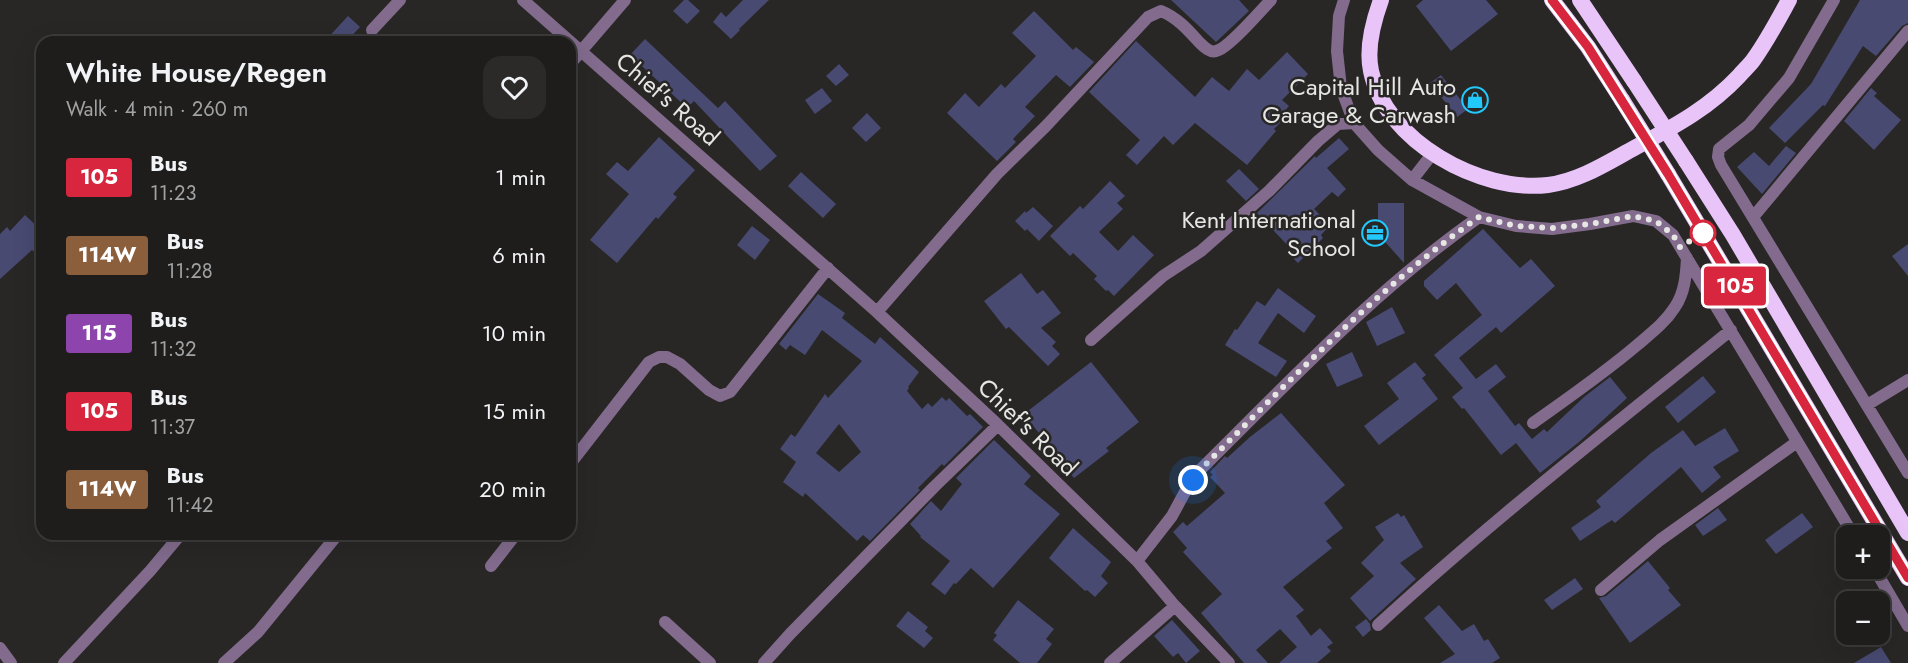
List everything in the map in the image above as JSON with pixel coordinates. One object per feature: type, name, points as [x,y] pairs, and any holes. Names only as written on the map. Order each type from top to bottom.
[{"type":"highway","points":[[1387,0],[1378,8],[1370,45],[1371,71],[1382,103],[1404,129],[1433,153],[1462,170],[1490,180],[1518,186],[1548,185],[1569,180],[1596,169],[1691,117],[1725,90],[1754,60],[1789,0]]},
{"type":"highway","points":[[1540,0],[1559,22],[1588,47]]},
{"type":"highway","points":[[1552,0],[1588,47],[1668,174],[1908,578]]},
{"type":"highway","points":[[1581,0],[1732,235],[1908,533]]},
{"type":"street","points":[[372,30],[400,0]]},
{"type":"street","name":"Chief's Road","points":[[523,0],[564,36]]},
{"type":"street","points":[[576,57],[625,0]]},
{"type":"street","points":[[877,312],[997,174],[1046,126],[1148,17],[1161,11],[1172,16],[1202,46],[1216,51],[1231,40],[1271,0]]},
{"type":"street","points":[[1344,0],[1339,16],[1337,51],[1341,87],[1354,123],[1378,150],[1412,180],[1479,217],[1516,226],[1552,228],[1633,216],[1656,221],[1673,235],[1847,525]]},
{"type":"street","points":[[1834,0],[1789,78],[1749,125],[1719,149],[1718,157],[1908,473]]},
{"type":"street","points":[[1754,216],[1908,31]]},
{"type":"street","name":"Chief's Road","points":[[576,47],[828,268],[998,425],[1137,561],[1175,606],[1229,663]]},
{"type":"street","points":[[1091,340],[1163,276],[1218,236],[1269,191],[1338,124],[1354,123]]},
{"type":"street","points":[[1412,180],[1433,153]]},
{"type":"street","points":[[1137,561],[1172,516],[1200,470],[1319,352],[1391,285],[1446,240],[1479,217]]},
{"type":"street","points":[[1533,423],[1603,374],[1662,324],[1682,294],[1687,258]]},
{"type":"street","points":[[576,456],[649,362],[659,357],[668,357],[680,364],[709,390],[720,396],[730,392],[828,268]]},
{"type":"street","points":[[1378,625],[1512,506],[1731,330]]},
{"type":"street","points":[[1867,405],[1908,380]]},
{"type":"street","points":[[764,663],[934,487],[998,425]]},
{"type":"street","points":[[1601,590],[1660,540],[1797,442]]},
{"type":"street","points":[[64,663],[176,540]]},
{"type":"street","points":[[224,663],[258,632],[333,540]]},
{"type":"street","points":[[491,567],[511,540]]},
{"type":"street","points":[[1880,579],[1908,626]]},
{"type":"street","points":[[1110,663],[1175,606]]},
{"type":"street","points":[[665,622],[710,663]]},
{"type":"street","points":[[0,648],[11,663]]},
{"type":"building","points":[[684,0],[688,0],[700,11],[687,24],[673,11]]},
{"type":"building","points":[[743,0],[769,0],[731,39],[713,22],[721,12],[726,17]]},
{"type":"building","points":[[1171,0],[1239,0],[1249,11],[1216,42]]},
{"type":"building","points":[[1423,0],[1486,0],[1498,14],[1451,51],[1416,6]]},
{"type":"building","points":[[1860,0],[1908,0],[1908,23],[1902,26],[1876,56],[1863,46],[1825,106],[1823,105],[1785,143],[1769,128],[1811,84]]},
{"type":"building","points":[[1034,11],[1073,50],[1076,47],[1094,62],[1070,87],[1056,75],[1025,107],[1035,116],[1013,139],[1016,142],[997,161],[947,113],[965,93],[979,107],[1001,84],[1005,88],[1036,56],[1012,33]]},
{"type":"building","points":[[348,16],[360,27],[352,36],[330,36]]},
{"type":"building","points":[[645,39],[718,108],[725,101],[777,156],[760,171],[694,101],[687,108],[630,55]]},
{"type":"building","points":[[1136,41],[1195,97],[1212,77],[1229,91],[1247,69],[1259,80],[1287,52],[1308,74],[1282,100],[1289,106],[1278,118],[1281,122],[1247,165],[1195,123],[1173,145],[1164,136],[1137,165],[1126,155],[1140,140],[1089,92]]},
{"type":"building","points":[[839,64],[849,75],[836,86],[826,76]]},
{"type":"building","points":[[1441,75],[1468,109],[1457,117],[1430,83]]},
{"type":"building","points":[[822,88],[832,101],[815,114],[805,100]]},
{"type":"building","points":[[1871,88],[1877,93],[1874,96],[1901,120],[1874,150],[1844,121]]},
{"type":"building","points":[[867,113],[881,128],[866,142],[852,128]]},
{"type":"building","points":[[659,137],[695,170],[673,194],[677,197],[658,219],[656,217],[617,263],[590,240],[629,194],[606,174],[617,162],[628,171]]},
{"type":"building","points":[[1339,138],[1349,149],[1327,168],[1346,189],[1338,197],[1332,192],[1314,209],[1330,225],[1321,235],[1323,238],[1298,263],[1288,253],[1292,250],[1257,213],[1315,156],[1316,158]]},
{"type":"building","points":[[1786,146],[1796,153],[1762,194],[1737,167],[1754,152],[1769,166]]},
{"type":"building","points":[[1239,169],[1259,189],[1246,201],[1226,181]]},
{"type":"building","points":[[801,172],[836,204],[823,218],[788,186]]},
{"type":"building","points":[[1110,181],[1125,196],[1117,203],[1123,209],[1099,232],[1118,251],[1133,235],[1154,255],[1114,296],[1094,279],[1097,276],[1073,253],[1070,256],[1050,236],[1080,206],[1083,209]]},
{"type":"building","points":[[1378,203],[1404,203],[1404,263],[1378,234]]},
{"type":"building","points":[[1033,207],[1053,226],[1039,241],[1015,221]]},
{"type":"building","points":[[25,215],[36,225],[36,254],[32,250],[0,279],[0,234],[7,227],[10,231]]},
{"type":"building","points":[[752,226],[770,240],[755,260],[737,245]]},
{"type":"building","points":[[1483,229],[1520,268],[1531,259],[1555,286],[1501,333],[1496,327],[1459,358],[1476,379],[1496,364],[1506,377],[1488,391],[1515,426],[1519,423],[1532,439],[1544,429],[1547,432],[1584,397],[1610,377],[1627,398],[1579,442],[1540,473],[1516,443],[1501,455],[1464,408],[1462,409],[1452,397],[1463,388],[1434,355],[1482,315],[1456,283],[1437,300],[1424,286],[1424,281]]},
{"type":"building","points":[[1908,244],[1908,276],[1892,256]]},
{"type":"building","points":[[1021,273],[1037,294],[1043,290],[1061,313],[1041,328],[1056,342],[1052,346],[1060,354],[1048,366],[1009,327],[1006,329],[984,301]]},
{"type":"building","points":[[1278,288],[1316,316],[1304,333],[1278,313],[1258,343],[1287,361],[1276,377],[1225,345],[1257,301],[1265,306]]},
{"type":"building","points":[[818,294],[845,313],[842,318],[875,344],[880,337],[919,372],[907,391],[922,409],[928,403],[932,407],[942,397],[946,401],[949,398],[967,416],[970,414],[983,427],[918,488],[920,490],[870,541],[863,535],[857,541],[805,493],[803,497],[783,482],[796,462],[780,449],[791,434],[795,437],[825,394],[828,398],[862,361],[822,330],[805,355],[790,345],[786,350],[779,344]],"holes":[[[839,424],[861,452],[839,472],[816,453]]]},
{"type":"building","points":[[1392,307],[1405,333],[1377,346],[1366,322]]},
{"type":"building","points":[[1352,352],[1363,376],[1337,387],[1326,364]]},
{"type":"building","points":[[1091,362],[1139,422],[1106,448],[1109,451],[1074,478],[1024,414]]},
{"type":"building","points":[[1415,362],[1426,375],[1422,378],[1438,399],[1379,445],[1364,426],[1399,399],[1387,383]]},
{"type":"building","points":[[1703,376],[1716,392],[1678,423],[1665,407]]},
{"type":"building","points":[[1281,413],[1345,485],[1324,503],[1343,528],[1326,541],[1332,548],[1283,587],[1304,610],[1296,616],[1311,636],[1320,628],[1333,643],[1327,647],[1331,651],[1317,663],[1279,663],[1297,647],[1280,629],[1256,650],[1268,663],[1244,663],[1201,613],[1222,594],[1183,552],[1187,548],[1173,532],[1183,522],[1187,526],[1225,493],[1210,477],[1213,475],[1210,472],[1225,456],[1227,458]]},
{"type":"building","points":[[1725,428],[1739,451],[1713,467],[1721,477],[1702,493],[1681,467],[1615,523],[1612,520],[1580,541],[1571,528],[1601,507],[1596,501],[1651,453],[1683,430],[1695,446]]},
{"type":"building","points":[[994,440],[1031,476],[1024,484],[1060,514],[993,588],[971,568],[956,584],[954,583],[945,595],[931,584],[950,561],[920,537],[910,524],[931,501],[941,511],[962,484],[956,478]]},
{"type":"building","points":[[1718,508],[1727,520],[1703,536],[1695,525]]},
{"type":"building","points":[[1398,513],[1401,517],[1404,515],[1423,547],[1400,563],[1416,579],[1370,621],[1350,598],[1374,576],[1361,563],[1384,540],[1375,527]]},
{"type":"building","points":[[1802,513],[1813,527],[1776,554],[1765,540]]},
{"type":"building","points":[[1073,528],[1111,562],[1101,576],[1108,583],[1095,597],[1087,590],[1085,591],[1049,558]]},
{"type":"building","points":[[1648,561],[1681,605],[1630,643],[1599,598],[1606,596]]},
{"type":"building","points":[[1575,578],[1583,589],[1552,610],[1544,600]]},
{"type":"building","points":[[1018,600],[1054,629],[1046,639],[1052,644],[1037,663],[1020,663],[993,640],[997,635],[994,633]]},
{"type":"building","points":[[1439,605],[1462,631],[1474,624],[1484,641],[1488,639],[1500,658],[1492,663],[1440,663],[1455,654],[1424,618]]},
{"type":"building","points":[[908,611],[928,627],[925,631],[933,638],[924,648],[896,626]]},
{"type":"building","points":[[1366,619],[1371,630],[1363,637],[1355,627]]},
{"type":"building","points":[[1172,620],[1200,651],[1186,663],[1178,653],[1173,657],[1154,636]]},
{"type":"building","points":[[1881,647],[1891,663],[1854,663]]},
{"type":"bus line","name":"105","points":[[1552,0],[1588,47],[1668,174],[1908,578]]},
{"type":"place","name":"Capital Hill Auto Garage & Carwash","points":[[1475,100]]},
{"type":"place","name":"Kent International School","points":[[1375,233]]},
{"type":"route","points":[[1193,480],[1200,470],[1319,352],[1391,285],[1446,240],[1479,217],[1516,226],[1552,228],[1633,216],[1656,221],[1673,235],[1680,247],[1703,233]]}]
